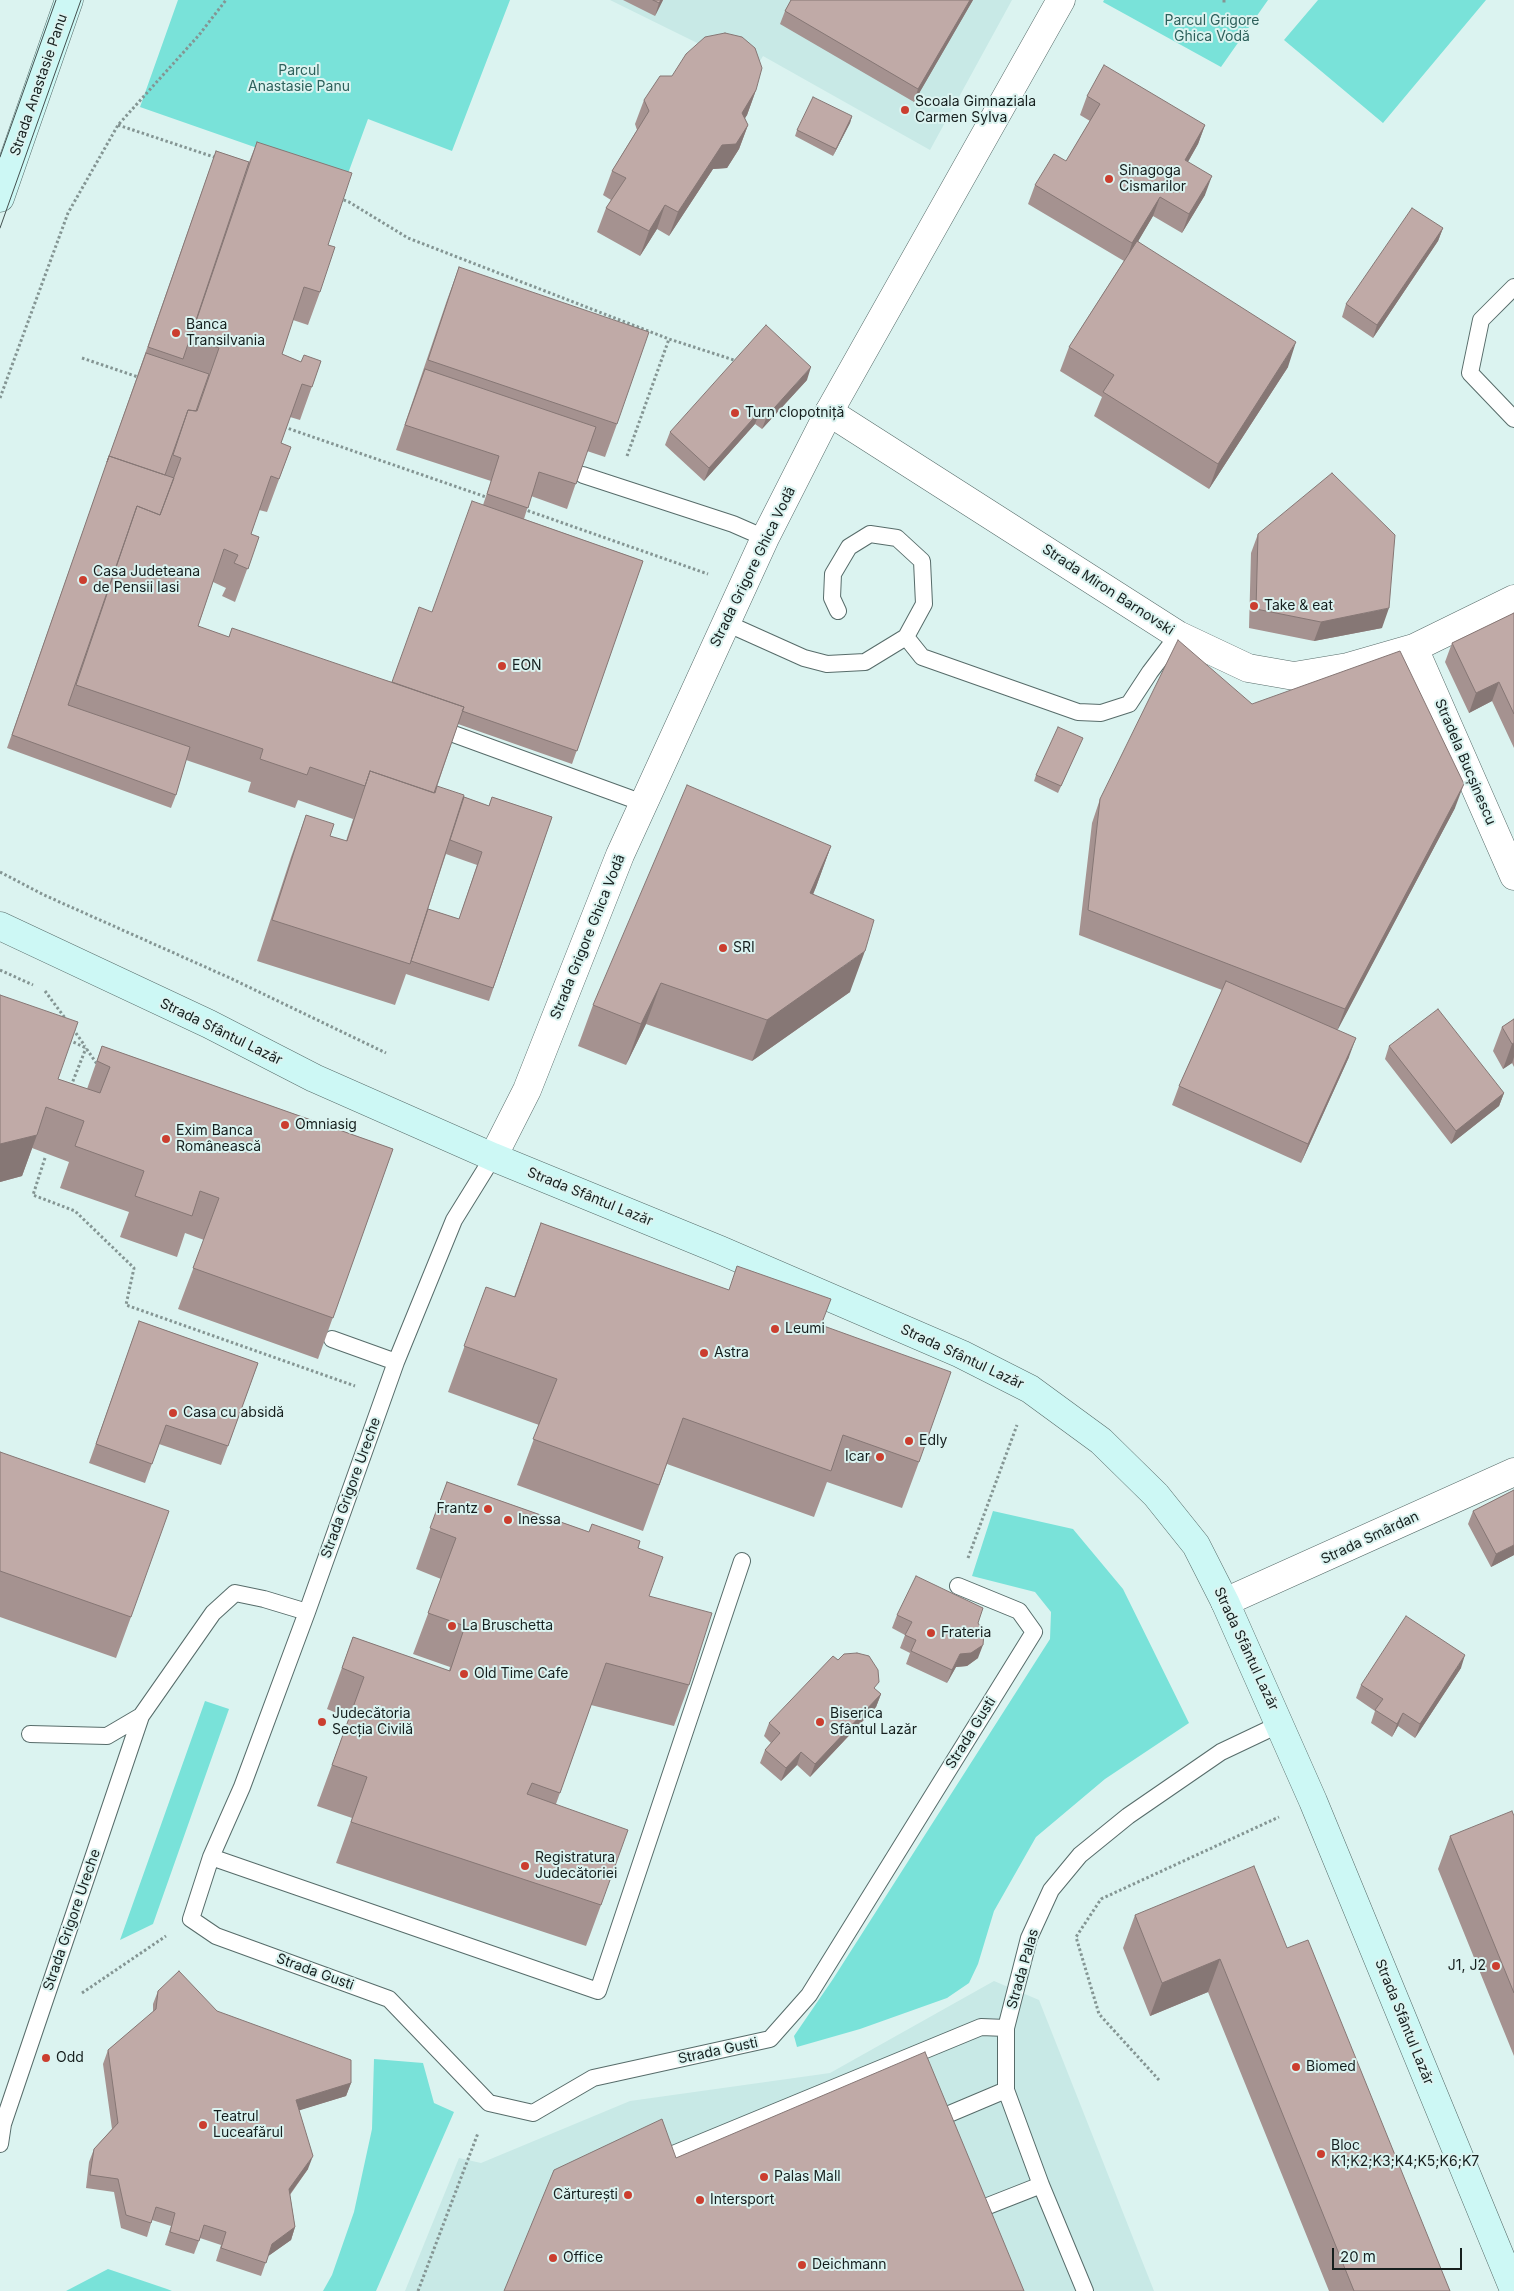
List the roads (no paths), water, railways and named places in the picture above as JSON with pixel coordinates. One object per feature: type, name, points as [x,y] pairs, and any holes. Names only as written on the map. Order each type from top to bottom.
[{"type":"main road","name":"Strada Anastasie Panu","points":[[0,198],[68,0]]},
{"type":"main road","name":"Strada Sfântul Lazăr","points":[[0,926],[210,1024],[314,1078],[493,1158],[720,1250],[961,1354],[1030,1389],[1101,1441],[1156,1495],[1196,1545],[1225,1602],[1313,1800],[1514,2290]]},
{"type":"street","name":"Strada Grigore Ghica Vodă","points":[[493,1158],[528,1090],[620,855],[741,588],[829,412],[1061,0]]},
{"type":"street","name":"Strada Miron Barnovski","points":[[829,412],[1178,636],[1248,668],[1294,676],[1348,667],[1414,648],[1514,599]]},
{"type":"street","name":"Stradela Bucșinescu","points":[[1414,648],[1514,876]]},
{"type":"street","name":"Strada Smârdan","points":[[1225,1602],[1514,1472]]},
{"type":"lane","points":[[1514,288],[1481,320],[1470,373],[1514,419]]},
{"type":"lane","points":[[584,475],[733,524],[766,538]]},
{"type":"lane","points":[[726,623],[804,658],[827,664],[865,662],[906,638],[924,604],[922,561],[897,538],[870,534],[849,547],[834,574],[832,598],[838,610]]},
{"type":"lane","points":[[906,638],[922,657],[1078,712],[1101,714],[1129,704],[1150,672],[1178,636]]},
{"type":"lane","points":[[448,732],[643,803]]},
{"type":"lane","name":"Strada Grigore Ureche","points":[[0,2144],[2,2124],[141,1716],[213,1613],[234,1593],[264,1599],[307,1612],[396,1362],[454,1220],[493,1158]]},
{"type":"lane","points":[[332,1339],[396,1362]]},
{"type":"lane","points":[[307,1612],[242,1787],[211,1857],[598,1991],[742,1561]]},
{"type":"lane","name":"Strada Gusti","points":[[211,1857],[191,1919],[216,1936],[389,1999],[489,2103],[533,2113],[594,2078],[770,2040],[809,1995],[1034,1632],[1020,1610],[958,1586]]},
{"type":"lane","name":"Strada Grigore Ureche","points":[[30,1734],[107,1736],[141,1716]]},
{"type":"lane","name":"Strada Palas","points":[[1085,2291],[1041,2185],[1006,2090],[1006,2028],[1029,1938],[1051,1890],[1080,1855],[1128,1816],[1221,1752],[1280,1724]]},
{"type":"lane","points":[[666,2157],[981,2028],[1006,2028]]},
{"type":"lane","points":[[942,2117],[1006,2090]]},
{"type":"lane","points":[[980,2208],[1041,2185]]},
{"type":"tram line","points":[[0,157],[56,0]]},
{"type":"tram line","points":[[0,228],[81,0]]},
{"type":"place","name":"Scoala Gimnaziala Carmen Sylva","points":[[905,110]]},
{"type":"place","name":"Sinagoga Cismarilor","points":[[1109,179]]},
{"type":"place","name":"Banca Transilvania","points":[[176,333]]},
{"type":"place","name":"Turn clopotniță","points":[[735,413]]},
{"type":"place","name":"Casa Judeteana de Pensii Iasi","points":[[83,580]]},
{"type":"place","name":"Take & eat","points":[[1254,606]]},
{"type":"place","name":"EON","points":[[502,666]]},
{"type":"place","name":"SRI","points":[[723,948]]},
{"type":"place","name":"Omniasig","points":[[285,1125]]},
{"type":"place","name":"Exim Banca Românească","points":[[166,1139]]},
{"type":"place","name":"Leumi","points":[[775,1329]]},
{"type":"place","name":"Astra","points":[[704,1353]]},
{"type":"place","name":"Casa cu absidă","points":[[173,1413]]},
{"type":"place","name":"Edly","points":[[909,1441]]},
{"type":"place","name":"Icar","points":[[880,1457]]},
{"type":"place","name":"Frantz","points":[[488,1509]]},
{"type":"place","name":"Inessa","points":[[508,1520]]},
{"type":"place","name":"La Bruschetta","points":[[452,1626]]},
{"type":"place","name":"Frateria","points":[[931,1633]]},
{"type":"place","name":"Old Time Cafe","points":[[464,1674]]},
{"type":"place","name":"Judecătoria Secția Civilă","points":[[322,1722]]},
{"type":"place","name":"Biserica Sfântul Lazăr","points":[[820,1722]]},
{"type":"place","name":"Registratura Judecătoriei","points":[[525,1866]]},
{"type":"place","name":"J1, J2","points":[[1496,1966]]},
{"type":"place","name":"Odd","points":[[46,2058]]},
{"type":"place","name":"Biomed","points":[[1296,2067]]},
{"type":"place","name":"Teatrul Luceafărul","points":[[203,2125]]},
{"type":"place","name":"Bloc K1;K2;K3;K4;K5;K6;K7","points":[[1321,2154]]},
{"type":"place","name":"Palas Mall","points":[[764,2177]]},
{"type":"place","name":"Cărturești","points":[[628,2195]]},
{"type":"place","name":"Intersport","points":[[700,2200]]},
{"type":"place","name":"Office","points":[[553,2258]]},
{"type":"place","name":"Deichmann","points":[[802,2265]]},
{"type":"park label","name":"Parcul Grigore Ghica Vodă","points":[[1212,30]]},
{"type":"park label","name":"Parcul Anastasie Panu","points":[[299,79]]}]
